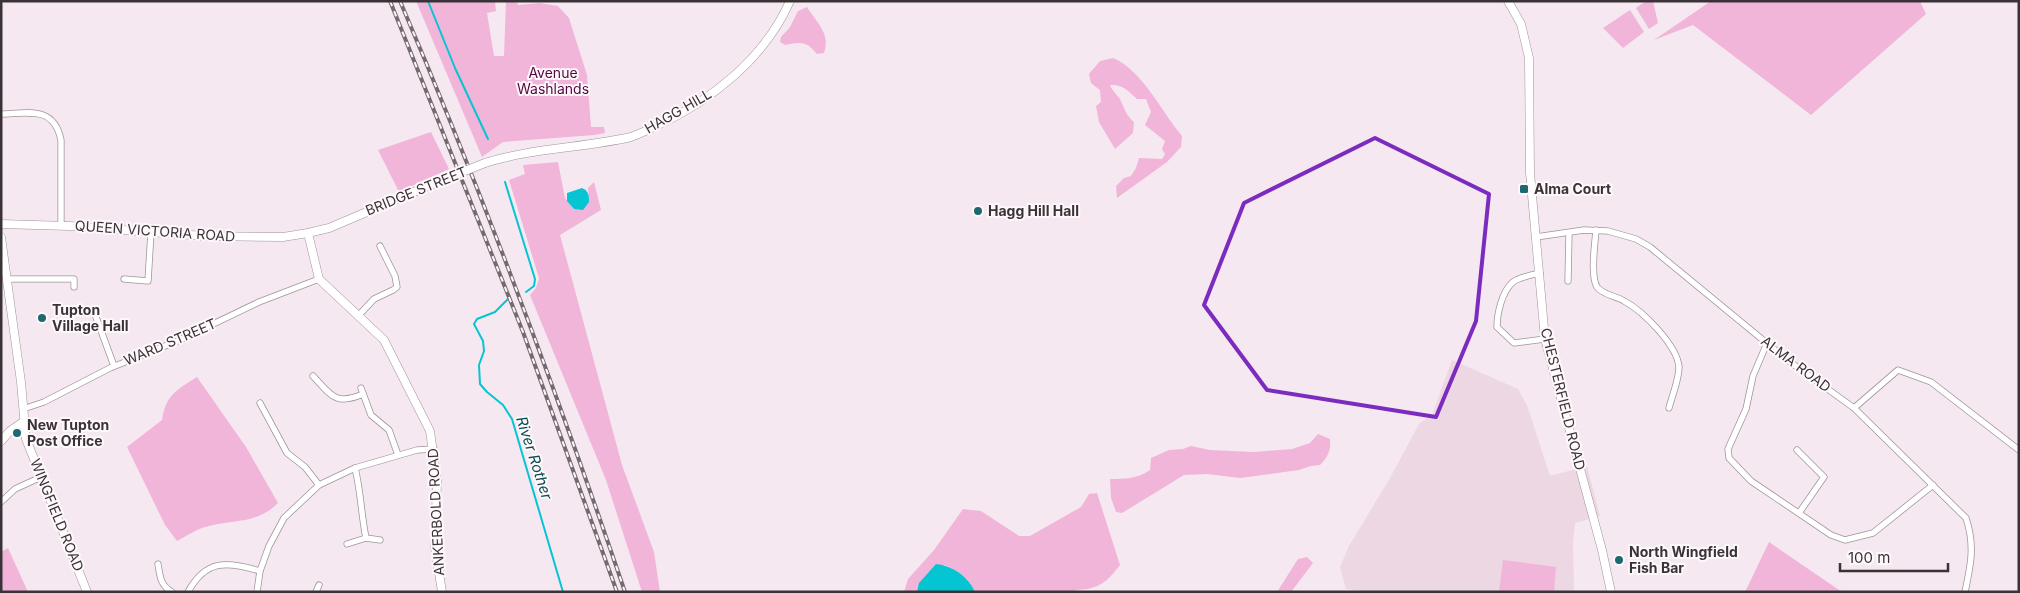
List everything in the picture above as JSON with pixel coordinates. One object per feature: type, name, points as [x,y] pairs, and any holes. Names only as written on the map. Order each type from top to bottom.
[{"type":"street","name":"HAGG HILL","points":[[526,153],[633,136],[689,108],[710,95],[744,68],[784,14],[790,1]]},
{"type":"street","name":"CHESTERFIELD ROAD","points":[[1508,1],[1521,24],[1529,58],[1530,174],[1545,339],[1602,550],[1611,592]]},
{"type":"street","points":[[1,114],[33,113],[48,116],[58,126],[61,140],[61,226]]},
{"type":"street","name":"BRIDGE STREET","points":[[308,233],[329,228],[485,163],[526,153]]},
{"type":"street","name":"QUEEN VICTORIA ROAD","points":[[1,224],[234,237],[283,237],[308,233]]},
{"type":"street","points":[[1596,230],[1594,277],[1597,287],[1606,294],[1625,301],[1639,312],[1661,334],[1676,355],[1678,374],[1669,408]]},
{"type":"street","name":"ALMA ROAD","points":[[1536,237],[1596,230],[1622,234],[1650,247],[1767,343],[1854,408],[1966,518],[1971,533],[1972,549],[1964,592]]},
{"type":"street","points":[[124,280],[148,281],[151,232]]},
{"type":"street","points":[[308,233],[319,279]]},
{"type":"street","points":[[1568,281],[1569,233]]},
{"type":"street","name":"WINGFIELD ROAD","points":[[1,237],[21,382],[23,422],[26,438],[87,592]]},
{"type":"street","points":[[359,315],[374,298],[397,287],[395,276],[380,246]]},
{"type":"street","points":[[1540,273],[1522,277],[1512,283],[1506,292],[1497,318],[1497,327],[1514,343],[1545,339]]},
{"type":"street","points":[[8,279],[74,279],[74,287]]},
{"type":"street","name":"ANKERBOLD ROAD","points":[[319,279],[384,340],[430,431],[437,481],[435,547],[442,592]]},
{"type":"street","name":"WARD STREET","points":[[22,409],[44,402],[114,366],[180,340],[260,302],[319,279]]},
{"type":"street","points":[[96,317],[114,366]]},
{"type":"street","points":[[1767,343],[1753,376],[1746,409],[1728,449],[1729,458],[1751,481],[1831,535],[1846,540],[1873,533],[1933,485]]},
{"type":"street","points":[[1854,408],[1898,370],[1931,382],[2019,450]]},
{"type":"street","points":[[313,376],[332,397],[341,400],[363,394]]},
{"type":"street","points":[[361,388],[371,415],[389,430],[398,455]]},
{"type":"street","points":[[260,403],[287,453],[305,467],[319,485]]},
{"type":"street","points":[[1,441],[23,422]]},
{"type":"street","points":[[257,592],[260,572],[269,546],[284,518],[319,485],[355,468],[417,450],[434,449]]},
{"type":"street","points":[[1797,450],[1824,477],[1799,514]]},
{"type":"street","points":[[355,468],[366,538]]},
{"type":"street","points":[[1,502],[15,489],[42,477]]},
{"type":"street","points":[[347,544],[366,538],[380,540]]},
{"type":"street","points":[[158,564],[164,587],[172,592]]},
{"type":"street","points":[[188,592],[194,580],[203,571],[214,566],[239,565],[260,572]]},
{"type":"street","points":[[316,592],[319,585]]},
{"type":"highlighted area","points":[[1375,138],[1489,194],[1476,321],[1436,417],[1267,390],[1204,305],[1244,203]]},
{"type":"shaded area","points":[[1452,360],[1518,389],[1527,405],[1550,476],[1587,466],[1600,516],[1575,523],[1573,543],[1574,592],[1368,592],[1346,589],[1340,567],[1349,546],[1390,478],[1419,424],[1432,415]]},
{"type":"green space","name":"Avenue Washlands","points":[[416,1],[495,1],[496,11],[487,13],[494,56],[504,56],[506,1],[517,1],[518,5],[540,3],[558,6],[569,18],[587,75],[591,127],[604,127],[605,133],[503,142],[482,157]]},
{"type":"green space","points":[[1646,1],[1653,1],[1658,23],[1649,29],[1636,8]]},
{"type":"green space","points":[[1711,1],[1920,1],[1926,14],[1811,115],[1693,25],[1654,40]]},
{"type":"green space","points":[[807,7],[824,34],[826,46],[824,53],[817,54],[810,47],[803,44],[785,45],[780,42],[781,37],[790,27],[798,11]]},
{"type":"green space","points":[[1630,10],[1644,32],[1623,48],[1603,28]]},
{"type":"green space","points":[[1113,58],[1133,72],[1151,92],[1182,136],[1181,147],[1167,162],[1117,198],[1116,186],[1124,178],[1131,176],[1139,158],[1162,159],[1165,154],[1162,149],[1165,141],[1145,125],[1151,112],[1146,99],[1137,99],[1122,87],[1110,85],[1120,99],[1127,115],[1134,122],[1133,133],[1115,149],[1099,122],[1096,106],[1101,102],[1100,90],[1091,83],[1089,74],[1100,61]]},
{"type":"green space","points":[[431,132],[449,169],[399,192],[378,150]]},
{"type":"green space","points":[[558,162],[565,198],[574,209],[589,202],[588,188],[594,182],[601,210],[560,235],[622,465],[654,552],[660,592],[642,592],[606,480],[530,295],[536,288],[539,278],[509,180],[525,174],[523,165]]},
{"type":"green space","points":[[197,377],[246,447],[278,503],[270,510],[254,518],[205,527],[177,541],[165,525],[127,447],[162,420],[166,404],[173,394]]},
{"type":"green space","points":[[1318,434],[1330,439],[1328,453],[1320,465],[1299,470],[1240,478],[1207,474],[1184,475],[1122,513],[1116,512],[1111,498],[1110,479],[1130,478],[1145,473],[1150,470],[1151,458],[1169,450],[1183,449],[1191,446],[1210,450],[1253,452],[1292,449],[1310,443]]},
{"type":"green space","points":[[1097,493],[1120,565],[1110,577],[1097,586],[1071,592],[975,592],[962,575],[944,565],[917,592],[904,592],[908,579],[934,550],[963,509],[981,511],[1019,536],[1030,536],[1081,507],[1089,494]]},
{"type":"green space","points":[[1769,542],[1842,592],[1745,592]]},
{"type":"green space","points":[[8,548],[28,592],[1,592],[1,552]]},
{"type":"green space","points":[[1307,557],[1313,563],[1291,592],[1277,592],[1298,559]]},
{"type":"green space","points":[[1503,560],[1556,567],[1554,592],[1499,592]]},
{"type":"water","points":[[582,188],[589,196],[589,202],[583,210],[574,209],[567,201],[567,193]]},
{"type":"water","points":[[936,564],[948,567],[959,573],[968,581],[975,592],[917,592],[919,583]]},
{"type":"waterway","name":"River Rother","points":[[428,1],[455,68],[488,139]]},
{"type":"waterway","name":"River Rother","points":[[505,182],[535,279],[534,286],[526,292]]},
{"type":"waterway","name":"River Rother","points":[[508,299],[495,312],[477,319],[474,324],[483,341],[484,351],[479,365],[480,384],[503,405],[512,419],[563,592]]},
{"type":"railway","points":[[390,1],[523,332],[617,592]]},
{"type":"railway","points":[[400,1],[461,147],[518,294],[625,592]]},
{"type":"place","name":"Alma Court","points":[[1524,189]]},
{"type":"place","name":"Hagg Hill Hall","points":[[978,211]]},
{"type":"place","name":"Tupton Village Hall","points":[[42,318]]},
{"type":"place","name":"New Tupton Post Office","points":[[17,433]]},
{"type":"place","name":"North Wingfield Fish Bar","points":[[1619,560]]}]
